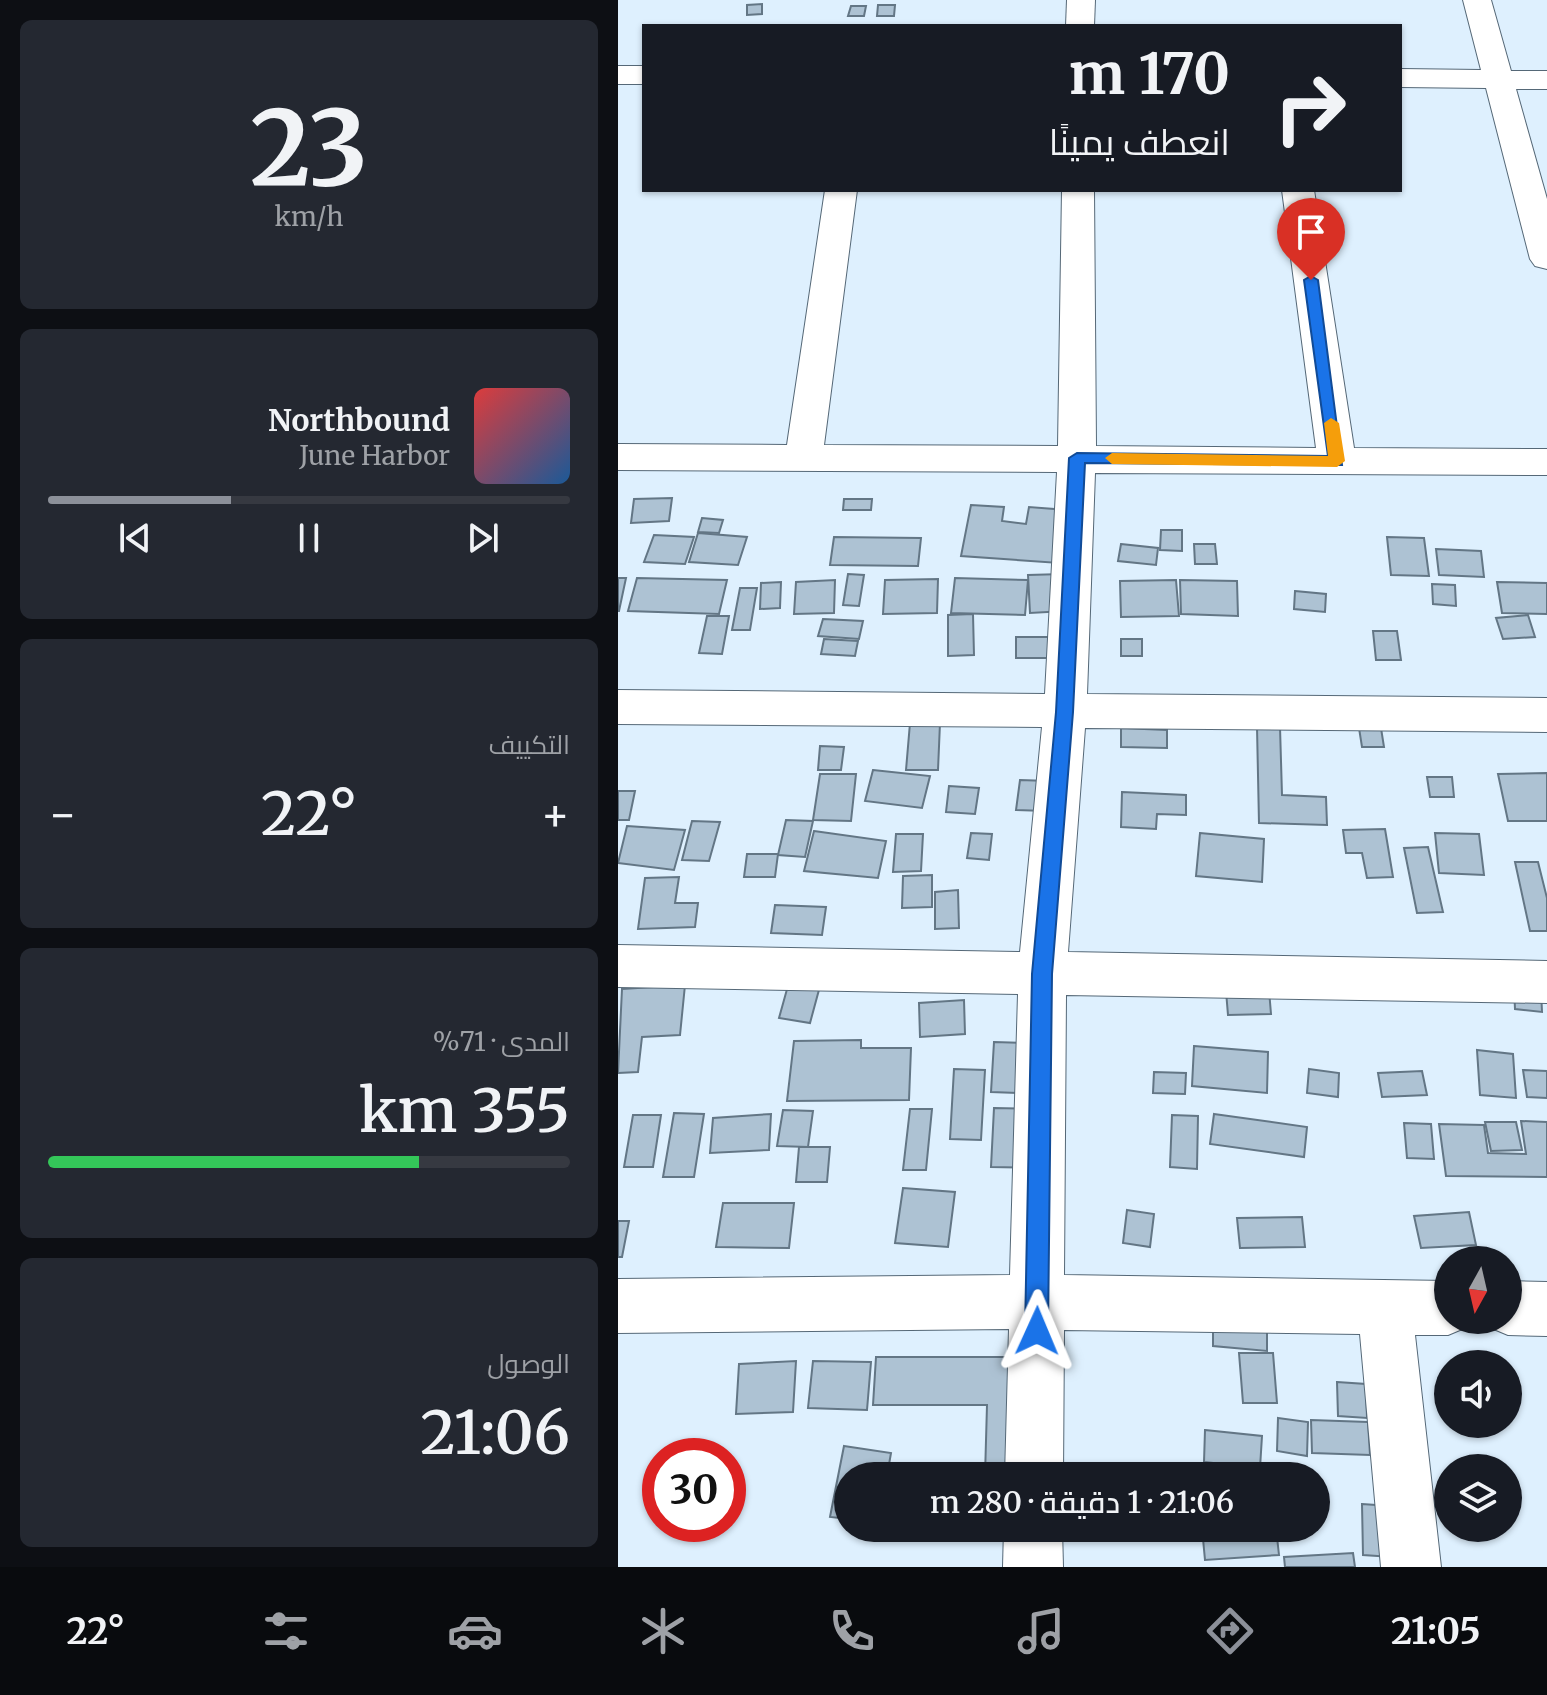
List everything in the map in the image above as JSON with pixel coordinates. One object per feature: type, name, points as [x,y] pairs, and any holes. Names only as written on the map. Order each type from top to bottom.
[{"type":"street","points":[[1080,24],[1081,0]]},
{"type":"street","points":[[1477,0],[1499,79],[1539,198],[1547,259]]},
{"type":"street","points":[[618,75],[642,75]]},
{"type":"street","points":[[1402,78],[1547,80]]},
{"type":"street","points":[[804,456],[841,192]]},
{"type":"street","points":[[1034,1462],[1042,974],[1065,712],[1077,458],[1078,192]]},
{"type":"street","points":[[1298,192],[1337,461]]},
{"type":"street","points":[[618,457],[1547,462]]},
{"type":"street","points":[[618,707],[1547,715]]},
{"type":"street","points":[[618,966],[1547,982]]},
{"type":"street","points":[[618,1306],[1037,1302],[1434,1308]]},
{"type":"street","points":[[1385,1307],[1411,1567]]},
{"type":"street","points":[[1522,1308],[1547,1309]]},
{"type":"street","points":[[1033,1542],[1033,1567]]},
{"type":"building","points":[[762,4],[762,14],[747,15],[747,5]]},
{"type":"building","points":[[878,5],[895,5],[894,16],[877,16]]},
{"type":"building","points":[[851,6],[866,6],[864,16],[848,16]]},
{"type":"building","points":[[672,498],[669,521],[631,523],[634,499]]},
{"type":"building","points":[[844,499],[872,499],[871,510],[843,510]]},
{"type":"building","points":[[971,505],[1004,507],[1002,521],[1026,524],[1029,507],[1067,510],[1059,563],[961,556]]},
{"type":"building","points":[[702,518],[723,520],[719,533],[698,532]]},
{"type":"building","points":[[1161,530],[1182,530],[1182,551],[1160,550]]},
{"type":"building","points":[[698,533],[747,537],[738,565],[689,562]]},
{"type":"building","points":[[654,535],[694,537],[685,564],[644,562]]},
{"type":"building","points":[[834,537],[921,538],[918,566],[830,565]]},
{"type":"building","points":[[1387,537],[1424,538],[1429,576],[1391,575]]},
{"type":"building","points":[[1121,544],[1158,548],[1156,565],[1118,561]]},
{"type":"building","points":[[1194,544],[1215,544],[1217,564],[1195,564]]},
{"type":"building","points":[[1436,549],[1481,551],[1484,577],[1439,575]]},
{"type":"building","points":[[848,574],[864,575],[859,606],[843,605]]},
{"type":"building","points":[[1063,574],[1065,611],[1030,613],[1028,575]]},
{"type":"building","points":[[618,578],[626,578],[619,611],[618,611]]},
{"type":"building","points":[[637,578],[727,580],[719,614],[628,611]]},
{"type":"building","points":[[955,578],[1028,580],[1025,615],[951,613]]},
{"type":"building","points":[[938,579],[937,613],[883,614],[885,580]]},
{"type":"building","points":[[835,580],[834,613],[794,614],[796,582]]},
{"type":"building","points":[[1176,580],[1179,616],[1121,617],[1120,581]]},
{"type":"building","points":[[1180,580],[1237,581],[1238,616],[1181,614]]},
{"type":"building","points":[[781,582],[780,608],[760,609],[761,583]]},
{"type":"building","points":[[1497,582],[1547,583],[1547,614],[1502,613]]},
{"type":"building","points":[[1432,584],[1455,585],[1456,606],[1433,604]]},
{"type":"building","points":[[740,588],[757,588],[750,630],[732,630]]},
{"type":"building","points":[[1295,591],[1326,594],[1325,612],[1294,609]]},
{"type":"building","points":[[973,614],[974,655],[948,656],[948,615]]},
{"type":"building","points":[[1528,615],[1535,637],[1503,639],[1496,618]]},
{"type":"building","points":[[707,616],[729,616],[722,654],[699,653]]},
{"type":"building","points":[[823,619],[863,621],[859,639],[818,636]]},
{"type":"building","points":[[1373,631],[1397,631],[1401,660],[1376,660]]},
{"type":"building","points":[[1016,637],[1061,637],[1062,658],[1016,658]]},
{"type":"building","points":[[824,639],[858,641],[855,656],[821,654]]},
{"type":"building","points":[[1121,639],[1142,639],[1142,656],[1121,656]]},
{"type":"building","points":[[910,723],[940,723],[938,770],[906,770]]},
{"type":"building","points":[[1257,727],[1280,727],[1282,795],[1326,797],[1327,825],[1259,823]]},
{"type":"building","points":[[1121,728],[1167,730],[1167,748],[1121,747]]},
{"type":"building","points":[[1359,728],[1381,728],[1384,747],[1362,747]]},
{"type":"building","points":[[820,746],[844,747],[841,770],[818,770]]},
{"type":"building","points":[[873,770],[930,776],[922,808],[865,801]]},
{"type":"building","points":[[1547,773],[1547,821],[1508,821],[1498,774]]},
{"type":"building","points":[[820,774],[856,774],[851,821],[813,820]]},
{"type":"building","points":[[1427,777],[1452,777],[1454,797],[1430,797]]},
{"type":"building","points":[[1020,780],[1048,781],[1045,811],[1016,810]]},
{"type":"building","points":[[949,786],[979,788],[975,814],[946,812]]},
{"type":"building","points":[[618,791],[635,791],[629,820],[618,820]]},
{"type":"building","points":[[1122,792],[1186,795],[1186,815],[1157,814],[1156,829],[1121,827]]},
{"type":"building","points":[[786,820],[813,821],[805,857],[778,855]]},
{"type":"building","points":[[692,821],[720,822],[709,861],[682,860]]},
{"type":"building","points":[[627,826],[685,830],[674,870],[618,863]]},
{"type":"building","points":[[1385,829],[1393,877],[1367,878],[1362,853],[1346,853],[1343,830]]},
{"type":"building","points":[[814,831],[886,841],[878,878],[804,871]]},
{"type":"building","points":[[971,833],[992,834],[989,860],[967,858]]},
{"type":"building","points":[[1200,833],[1264,839],[1262,882],[1196,876]]},
{"type":"building","points":[[1435,833],[1479,834],[1484,875],[1439,873]]},
{"type":"building","points":[[896,834],[923,834],[921,871],[893,872]]},
{"type":"building","points":[[1428,847],[1443,912],[1417,913],[1404,848]]},
{"type":"building","points":[[747,854],[778,854],[775,877],[744,877]]},
{"type":"building","points":[[1515,862],[1538,862],[1547,898],[1547,931],[1530,931]]},
{"type":"building","points":[[932,875],[932,907],[902,908],[903,876]]},
{"type":"building","points":[[679,877],[675,903],[698,903],[695,927],[638,929],[645,878]]},
{"type":"building","points":[[958,890],[959,928],[935,929],[935,892]]},
{"type":"building","points":[[775,905],[826,907],[822,935],[771,933]]},
{"type":"building","points":[[789,982],[820,986],[810,1023],[779,1018]]},
{"type":"building","points":[[685,985],[680,1035],[642,1037],[638,1072],[618,1073],[622,989]]},
{"type":"building","points":[[1514,987],[1541,990],[1542,1012],[1515,1009]]},
{"type":"building","points":[[1269,990],[1271,1014],[1228,1015],[1226,991]]},
{"type":"building","points":[[964,1000],[965,1034],[920,1037],[919,1003]]},
{"type":"building","points":[[861,1040],[861,1048],[911,1048],[909,1100],[787,1101],[794,1041]]},
{"type":"building","points":[[994,1042],[1053,1044],[1050,1094],[991,1092]]},
{"type":"building","points":[[1194,1046],[1268,1052],[1267,1093],[1192,1086]]},
{"type":"building","points":[[1477,1050],[1513,1054],[1516,1098],[1480,1095]]},
{"type":"building","points":[[954,1069],[985,1070],[981,1140],[950,1139]]},
{"type":"building","points":[[1309,1069],[1339,1073],[1338,1097],[1307,1093]]},
{"type":"building","points":[[1523,1070],[1547,1071],[1547,1098],[1527,1097]]},
{"type":"building","points":[[1422,1071],[1427,1095],[1382,1097],[1378,1073]]},
{"type":"building","points":[[1154,1072],[1186,1073],[1185,1094],[1153,1093]]},
{"type":"building","points":[[994,1108],[1050,1109],[1048,1168],[991,1167]]},
{"type":"building","points":[[910,1109],[932,1109],[926,1170],[903,1170]]},
{"type":"building","points":[[783,1110],[813,1111],[808,1147],[777,1146]]},
{"type":"building","points":[[674,1113],[704,1114],[694,1177],[663,1177]]},
{"type":"building","points":[[771,1114],[769,1150],[710,1153],[713,1118]]},
{"type":"building","points":[[1214,1114],[1307,1127],[1304,1157],[1210,1144]]},
{"type":"building","points":[[633,1115],[661,1115],[653,1167],[624,1167]]},
{"type":"building","points":[[1172,1115],[1198,1116],[1197,1169],[1170,1167]]},
{"type":"building","points":[[1521,1121],[1547,1122],[1547,1177],[1446,1176],[1439,1124],[1484,1125],[1488,1153],[1526,1154]]},
{"type":"building","points":[[1485,1122],[1516,1122],[1522,1150],[1491,1151]]},
{"type":"building","points":[[1404,1123],[1431,1124],[1434,1159],[1407,1158]]},
{"type":"building","points":[[799,1147],[830,1147],[827,1182],[796,1182]]},
{"type":"building","points":[[903,1188],[955,1192],[948,1247],[895,1243]]},
{"type":"building","points":[[723,1203],[794,1203],[789,1248],[716,1247]]},
{"type":"building","points":[[1127,1210],[1154,1214],[1150,1247],[1123,1243]]},
{"type":"building","points":[[1469,1212],[1476,1245],[1421,1248],[1414,1216]]},
{"type":"building","points":[[1302,1217],[1305,1247],[1240,1248],[1237,1218]]},
{"type":"building","points":[[618,1221],[629,1221],[622,1257],[618,1257]]},
{"type":"building","points":[[1213,1316],[1267,1320],[1267,1351],[1213,1346]]},
{"type":"building","points":[[1239,1353],[1273,1353],[1277,1403],[1243,1403]]},
{"type":"building","points":[[876,1357],[1015,1357],[1037,1462],[985,1462],[987,1405],[873,1405]]},
{"type":"building","points":[[796,1361],[793,1412],[736,1414],[739,1364]]},
{"type":"building","points":[[813,1361],[871,1362],[867,1410],[808,1408]]},
{"type":"building","points":[[1337,1382],[1366,1384],[1367,1418],[1338,1416]]},
{"type":"building","points":[[1278,1418],[1308,1422],[1307,1456],[1277,1451]]},
{"type":"building","points":[[1311,1420],[1368,1422],[1370,1455],[1312,1453]]},
{"type":"building","points":[[1205,1430],[1262,1436],[1260,1462],[1204,1462]]},
{"type":"building","points":[[844,1446],[891,1453],[889,1462],[841,1462]]},
{"type":"building","points":[[834,1497],[834,1517],[830,1517]]},
{"type":"building","points":[[1362,1504],[1390,1506],[1392,1557],[1363,1555]]},
{"type":"building","points":[[1203,1542],[1278,1542],[1279,1555],[1205,1560]]},
{"type":"building","points":[[1353,1553],[1355,1567],[1285,1567],[1284,1557]]},
{"type":"slow traffic","points":[[1112,458],[1337,461],[1331,423]]},
{"type":"route","points":[[1037,1331],[1042,974],[1065,712],[1077,458],[1337,461],[1311,280]]}]
